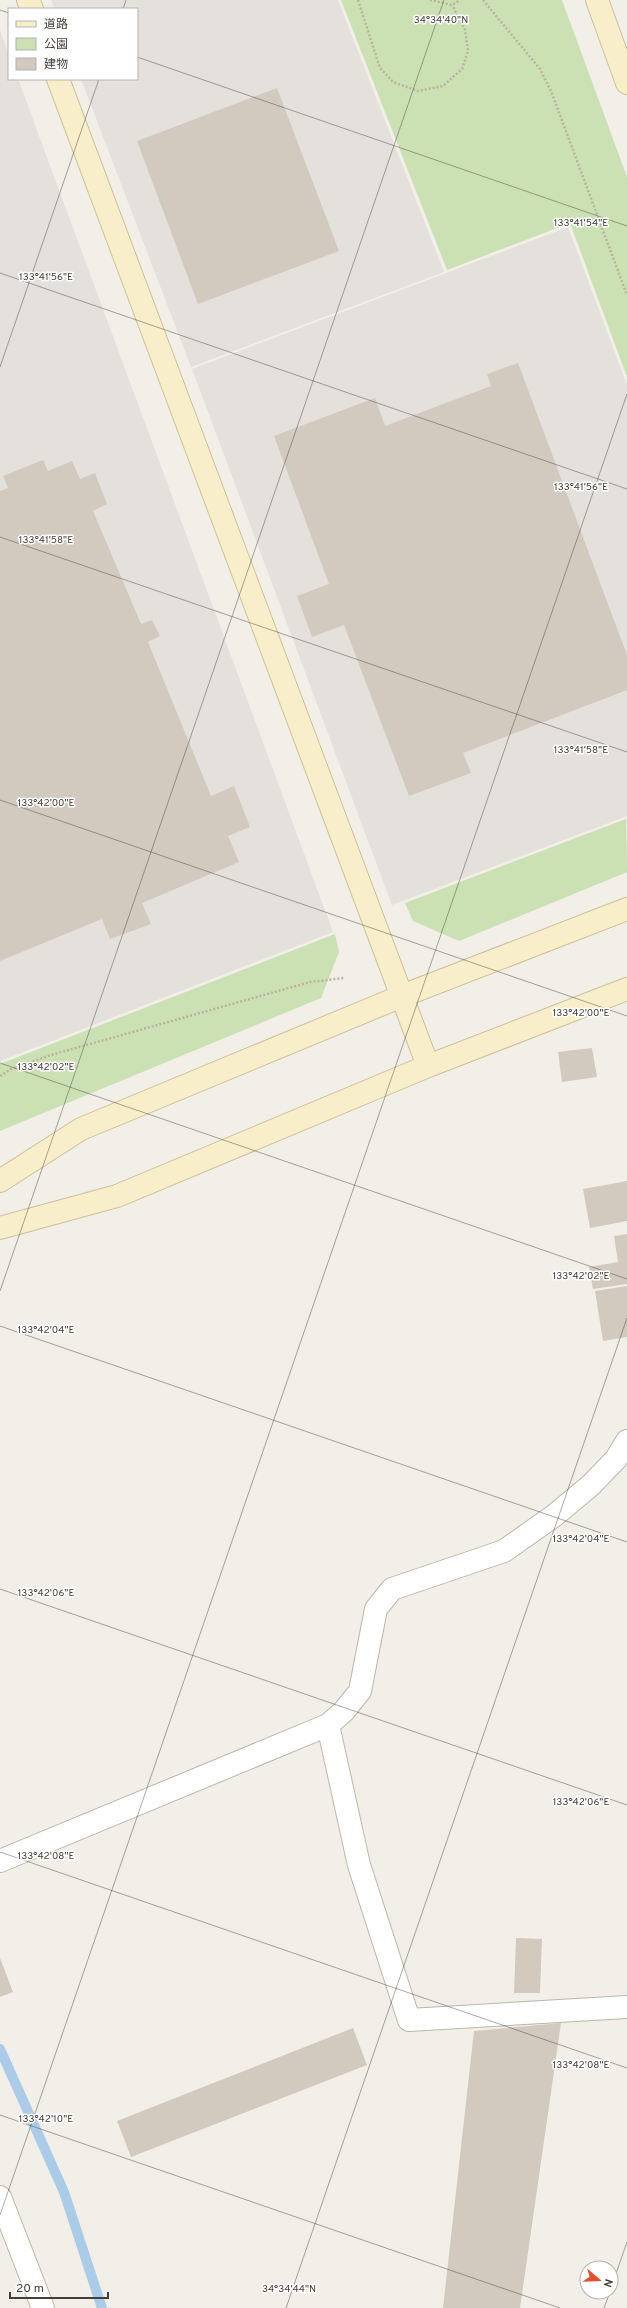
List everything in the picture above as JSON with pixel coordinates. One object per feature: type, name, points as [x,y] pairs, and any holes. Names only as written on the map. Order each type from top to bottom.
[{"type":"street","points":[[597,0],[627,83]]},
{"type":"street","points":[[58,80],[428,1066]]},
{"type":"street","points":[[0,1181],[81,1129],[402,996],[627,910]]},
{"type":"street","points":[[0,1228],[117,1196],[428,1066],[627,989]]},
{"type":"street","points":[[0,1861],[328,1725],[344,1711],[360,1691],[376,1609],[392,1589],[504,1551],[555,1515],[591,1485],[616,1459],[627,1441]]},
{"type":"street","points":[[328,1725],[359,1865],[409,2020],[627,2006]]},
{"type":"street","points":[[0,2197],[43,2308]]},
{"type":"path","points":[[358,0],[380,68],[393,82],[418,91],[443,86],[462,69],[468,51],[465,30],[452,5]]},
{"type":"path","points":[[430,0],[452,5],[460,0]]},
{"type":"path","points":[[483,0],[540,69],[551,91],[627,295]]},
{"type":"path","points":[[0,1076],[10,1070],[50,1055],[310,982],[344,978]]},
{"type":"shaded area","points":[[51,0],[338,0],[444,272],[191,367],[81,80],[138,80],[138,8],[55,8]]},
{"type":"shaded area","points":[[0,30],[8,52],[8,80],[18,80],[333,932],[0,1061]]},
{"type":"shaded area","points":[[568,227],[627,385],[627,816],[392,905],[192,369]]},
{"type":"green space","points":[[341,0],[562,0],[627,177],[627,377],[570,223],[447,270]]},
{"type":"green space","points":[[626,819],[627,872],[459,941],[413,921],[405,903]]},
{"type":"green space","points":[[335,934],[339,952],[321,998],[0,1131],[0,1064]]},
{"type":"building","points":[[277,88],[339,251],[198,304],[137,141]]},
{"type":"building","points":[[518,363],[627,655],[627,690],[463,753],[471,773],[409,796],[344,625],[312,637],[297,596],[329,584],[274,436],[375,398],[385,426],[491,386],[487,374]]},
{"type":"building","points":[[43,460],[48,471],[72,461],[80,479],[95,473],[107,504],[93,511],[141,624],[152,620],[160,636],[148,642],[211,796],[234,786],[250,827],[228,836],[239,862],[142,903],[151,924],[110,939],[102,919],[0,961],[0,491],[8,488],[3,476]]},
{"type":"building","points":[[592,1048],[597,1077],[562,1082],[558,1052]]},
{"type":"building","points":[[627,1181],[627,1221],[590,1228],[583,1189]]},
{"type":"building","points":[[627,1234],[627,1284],[593,1289],[589,1267],[618,1262],[614,1236]]},
{"type":"building","points":[[627,1286],[627,1337],[603,1341],[595,1291]]},
{"type":"building","points":[[516,1938],[542,1939],[540,1993],[514,1993]]},
{"type":"building","points":[[0,1958],[13,1992],[0,1997]]},
{"type":"building","points":[[561,2023],[520,2308],[443,2308],[474,2031]]},
{"type":"building","points":[[353,2028],[367,2065],[131,2157],[117,2121]]},
{"type":"waterway","points":[[0,2049],[64,2192],[102,2308]]}]
